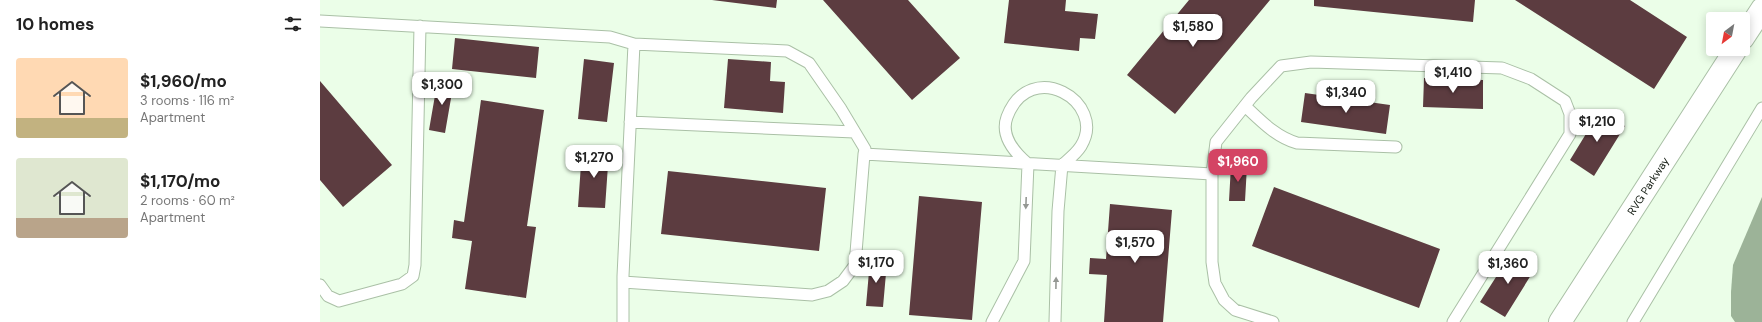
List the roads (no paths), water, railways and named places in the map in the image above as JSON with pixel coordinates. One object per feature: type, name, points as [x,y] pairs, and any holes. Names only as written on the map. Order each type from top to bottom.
[{"type":"street","points":[[1750,27],[1762,9]]},
{"type":"street","name":"RVG Parkway","points":[[1560,322],[1731,56]]},
{"type":"lane","points":[[320,21],[610,37],[634,44],[787,51],[809,63],[841,109],[864,149],[855,265],[843,281],[828,291],[812,295],[623,282]]},
{"type":"lane","points":[[320,285],[328,296],[339,301],[402,284],[413,276],[415,264],[420,26]]},
{"type":"lane","points":[[623,322],[623,282],[634,44]]},
{"type":"lane","points":[[1273,322],[1235,310],[1224,300],[1215,283],[1212,262],[1212,174],[1216,142],[1245,106],[1282,66],[1310,62],[1502,68],[1531,79],[1565,100],[1570,114],[1570,134],[1453,322]]},
{"type":"lane","points":[[1028,164],[1017,155],[1010,144],[1006,132],[1006,120],[1011,108],[1019,97],[1031,90],[1044,87],[1058,89],[1070,95],[1079,105],[1085,118],[1086,132],[1082,145],[1074,156],[1062,165],[1058,212],[1055,322]]},
{"type":"lane","points":[[1245,106],[1268,127],[1287,140],[1297,143],[1396,147]]},
{"type":"lane","points":[[1633,322],[1762,108]]},
{"type":"lane","points":[[630,122],[854,132]]},
{"type":"lane","points":[[864,154],[1212,174]]},
{"type":"lane","points":[[992,322],[1024,260],[1028,164]]}]
